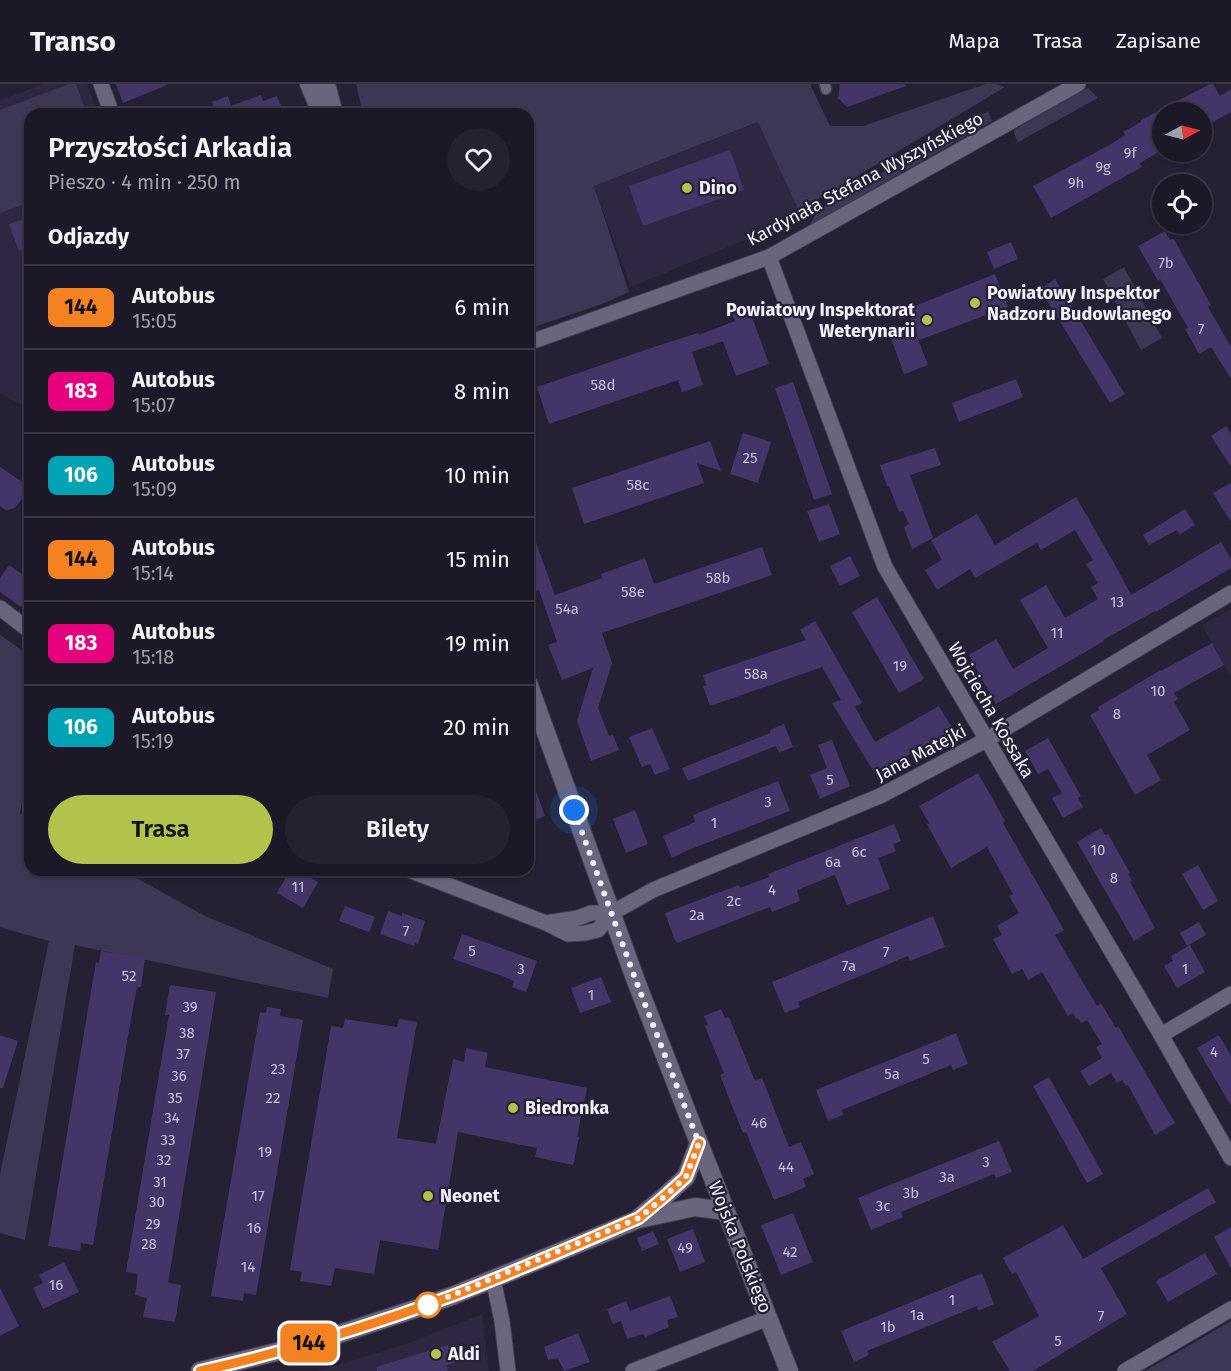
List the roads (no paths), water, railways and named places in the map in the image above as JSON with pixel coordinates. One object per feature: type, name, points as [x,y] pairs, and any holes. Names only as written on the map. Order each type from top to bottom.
[{"type":"street","points":[[101,84],[110,108]]},
{"type":"street","points":[[309,84],[319,108]]},
{"type":"street","points":[[326,84],[332,108]]},
{"type":"street","name":"Kardynała Stefana Wyszyńskiego","points":[[534,341],[769,257],[1078,84]]},
{"type":"street","name":"Wojciecha Kossaka","points":[[769,257],[885,567],[1231,1158]]},
{"type":"street","name":"Jana Matejki","points":[[612,913],[653,890],[880,796],[986,740],[1231,593]]},
{"type":"street","points":[[0,608],[24,626]]},
{"type":"street","name":"Wojska Polskiego","points":[[534,700],[699,1143],[789,1371]]},
{"type":"street","points":[[425,876],[546,923],[578,918],[591,913],[612,913]]},
{"type":"street","points":[[1161,1035],[1231,994]]},
{"type":"street","points":[[639,1218],[686,1177],[699,1143]]},
{"type":"street","points":[[200,1371],[290,1349],[364,1327],[452,1296],[639,1218],[695,1207],[725,1211]]},
{"type":"street","points":[[494,1279],[508,1371]]},
{"type":"street","points":[[1125,1371],[1231,1309]]},
{"type":"street","points":[[633,1371],[768,1318]]},
{"type":"place","name":"Dino","points":[[687,188]]},
{"type":"place","name":"Powiatowy Inspektor Nadzoru Budowlanego","points":[[975,303]]},
{"type":"place","name":"Powiatowy Inspektorat Weterynarii","points":[[927,320]]},
{"type":"place","name":"Biedronka","points":[[513,1108]]},
{"type":"place","name":"Neonet","points":[[428,1196]]},
{"type":"place","name":"Aldi","points":[[436,1354]]}]
